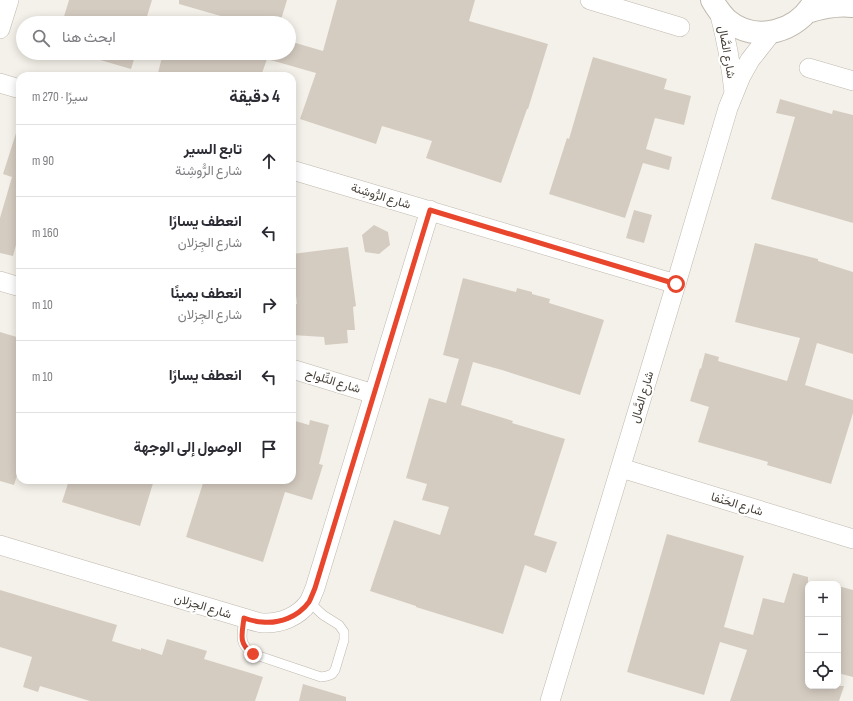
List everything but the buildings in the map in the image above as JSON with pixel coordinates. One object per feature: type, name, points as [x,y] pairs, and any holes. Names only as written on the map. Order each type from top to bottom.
[{"type":"street","points":[[0,29],[9,0]]},
{"type":"street","points":[[590,0],[680,27]]},
{"type":"street","points":[[715,6],[727,20],[737,26],[748,31],[760,32],[772,32],[797,22],[811,6],[822,8],[853,6]]},
{"type":"street","name":"شارع الصَّال","points":[[715,6],[729,51],[734,92]]},
{"type":"street","name":"شارع الصَّال","points":[[550,701],[728,108],[741,76],[750,60],[772,32]]},
{"type":"street","points":[[809,68],[853,81]]},
{"type":"street","points":[[0,83],[16,88]]},
{"type":"street","name":"شارع الرُّوشِنة","points":[[296,171],[676,284]]},
{"type":"street","name":"شارع الجِزلان","points":[[0,545],[261,622],[283,620],[302,610],[309,602],[315,588],[430,210]]},
{"type":"street","points":[[0,281],[16,286]]},
{"type":"street","name":"شارع التِّلواح","points":[[296,370],[374,394]]},
{"type":"street","name":"شارع الحَنْفا","points":[[621,468],[853,539]]},
{"type":"lane","points":[[244,618],[242,640],[246,648],[253,654],[321,677],[326,676],[332,674],[335,670],[344,640],[344,632],[339,625],[323,615],[309,602]]},
{"type":"route","points":[[253,654],[246,648],[242,640],[244,618],[261,622],[272,622],[293,616],[302,610],[309,602],[315,588],[430,210],[676,284]]}]
